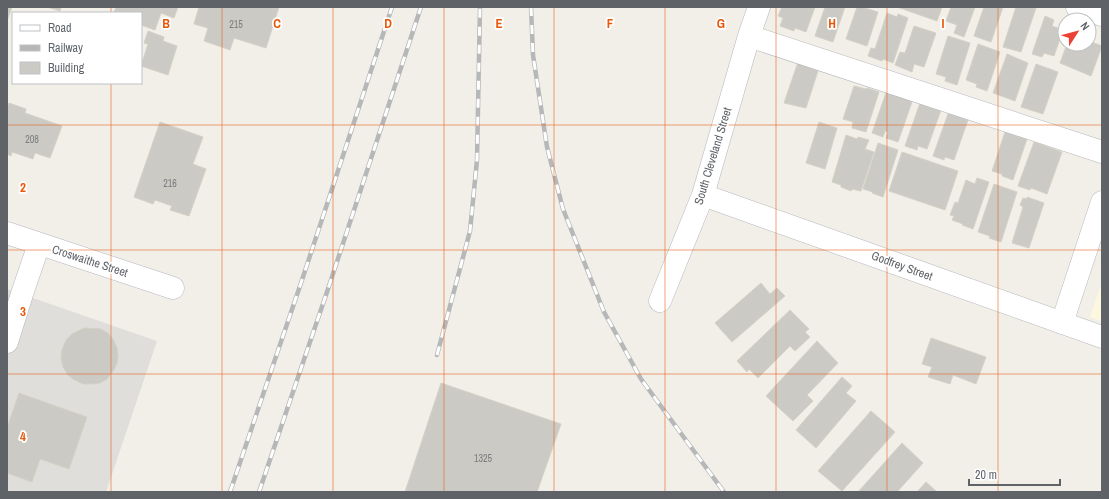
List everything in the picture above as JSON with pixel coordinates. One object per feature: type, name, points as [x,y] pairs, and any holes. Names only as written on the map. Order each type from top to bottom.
[{"type":"street","name":"South Cleveland Street","points":[[660,302],[703,195],[749,36],[759,7]]},
{"type":"street","points":[[1077,7],[1102,15]]},
{"type":"street","points":[[749,36],[1102,152]]},
{"type":"street","name":"Godfrey Street","points":[[703,195],[1102,337]]},
{"type":"street","points":[[1062,322],[1097,233],[1102,202]]},
{"type":"street","name":"Croswaithe Street","points":[[7,233],[173,288]]},
{"type":"street","points":[[7,342],[39,244]]},
{"type":"shaded area","points":[[1102,282],[1102,321],[1090,317]]},
{"type":"shaded area","points":[[7,289],[157,341],[106,492],[7,492]]},
{"type":"building","points":[[7,7],[12,7],[7,21]]},
{"type":"building","points":[[47,7],[61,7],[60,11]]},
{"type":"building","points":[[116,7],[178,7],[174,18],[161,13],[155,30],[142,25],[142,12],[114,12]]},
{"type":"building","points":[[199,7],[279,7],[266,48],[234,38],[230,50],[204,41],[208,28],[194,24]]},
{"type":"building","points":[[782,7],[815,7],[806,32],[795,28],[794,31],[780,26],[783,18],[778,16]]},
{"type":"building","points":[[825,7],[845,7],[833,42],[815,36]]},
{"type":"building","points":[[857,7],[878,12],[867,46],[846,39]]},
{"type":"building","points":[[897,7],[942,7],[937,21]]},
{"type":"building","points":[[951,7],[975,7],[964,37],[954,33],[957,25],[946,21]]},
{"type":"building","points":[[984,7],[1003,7],[991,42],[974,36]]},
{"type":"building","points":[[1016,7],[1036,8],[1021,52],[1003,47]]},
{"type":"building","points":[[887,13],[897,17],[898,14],[908,18],[893,63],[868,56],[871,48],[875,49]]},
{"type":"building","points":[[1045,16],[1054,20],[1052,26],[1057,28],[1057,47],[1054,56],[1044,53],[1042,57],[1032,54]]},
{"type":"building","points":[[914,26],[936,33],[924,67],[914,64],[912,72],[895,65],[900,52],[905,53]]},
{"type":"building","points":[[148,31],[164,37],[163,41],[177,46],[168,75],[142,66],[148,44],[144,43]]},
{"type":"building","points":[[948,36],[970,43],[957,85],[945,81],[946,77],[936,74]]},
{"type":"building","points":[[978,44],[1000,52],[987,91],[976,87],[977,84],[966,80]]},
{"type":"building","points":[[1097,44],[1102,46],[1091,76],[1060,63],[1064,52],[1097,52]]},
{"type":"building","points":[[1007,54],[1028,63],[1015,101],[993,93]]},
{"type":"building","points":[[798,62],[818,71],[806,108],[784,103]]},
{"type":"building","points":[[1036,64],[1058,72],[1043,114],[1021,107]]},
{"type":"building","points":[[854,86],[879,92],[866,132],[852,128],[853,122],[843,119]]},
{"type":"building","points":[[887,90],[913,99],[898,142],[886,138],[888,132],[885,131],[883,137],[872,133]]},
{"type":"building","points":[[921,100],[941,110],[927,149],[918,146],[917,150],[905,146]]},
{"type":"building","points":[[9,103],[26,109],[25,113],[62,126],[50,158],[35,153],[33,159],[12,152],[11,156],[7,154],[7,110]]},
{"type":"building","points":[[949,111],[968,120],[954,160],[945,157],[944,160],[933,156]]},
{"type":"building","points":[[160,122],[203,137],[193,164],[206,169],[189,216],[170,210],[172,206],[155,200],[153,204],[134,197]]},
{"type":"building","points":[[819,122],[837,128],[825,169],[806,163]]},
{"type":"building","points":[[1006,129],[1028,136],[1013,180],[992,171]]},
{"type":"building","points":[[846,135],[857,139],[858,137],[869,140],[865,149],[874,152],[861,191],[852,189],[851,191],[832,182]]},
{"type":"building","points":[[1034,142],[1062,152],[1047,194],[1031,188],[1030,190],[1018,186]]},
{"type":"building","points":[[878,143],[898,150],[883,197],[863,189]]},
{"type":"building","points":[[902,152],[958,171],[945,210],[889,191]]},
{"type":"building","points":[[977,178],[989,182],[973,229],[952,220],[954,216],[950,215],[955,202],[958,203],[966,180],[975,184]]},
{"type":"building","points":[[994,184],[1017,192],[1001,242],[978,232]]},
{"type":"building","points":[[1027,197],[1044,203],[1029,248],[1012,243],[1023,207],[1020,205],[1023,198],[1027,199]]},
{"type":"building","points":[[761,283],[770,294],[777,288],[785,296],[732,342],[715,323]]},
{"type":"building","points":[[790,310],[809,329],[805,332],[810,337],[795,351],[790,346],[758,378],[749,369],[747,372],[737,361]]},
{"type":"building","points":[[84,328],[101,329],[108,333],[113,339],[117,348],[117,363],[114,370],[107,379],[100,383],[83,384],[68,375],[63,367],[61,358],[66,340],[72,334]]},
{"type":"building","points":[[931,338],[986,357],[976,384],[953,375],[950,384],[928,377],[932,367],[922,364]]},
{"type":"building","points":[[817,341],[838,363],[807,395],[813,401],[793,421],[766,396]]},
{"type":"building","points":[[842,377],[852,386],[846,393],[856,401],[816,448],[796,430]]},
{"type":"building","points":[[441,383],[561,424],[537,492],[405,492]]},
{"type":"building","points":[[19,393],[87,417],[69,469],[40,459],[32,482],[7,473],[7,428]]},
{"type":"building","points":[[871,411],[895,432],[842,491],[818,471]]},
{"type":"building","points":[[902,443],[923,463],[897,492],[858,492]]},
{"type":"building","points":[[926,482],[936,491],[936,492],[917,492]]},
{"type":"railway","points":[[230,492],[392,7]]},
{"type":"railway","points":[[259,492],[421,7]]},
{"type":"railway","points":[[437,355],[470,231],[477,160],[480,7]]},
{"type":"railway","points":[[531,7],[533,55],[547,147],[563,209],[604,312],[641,379],[724,492]]}]
